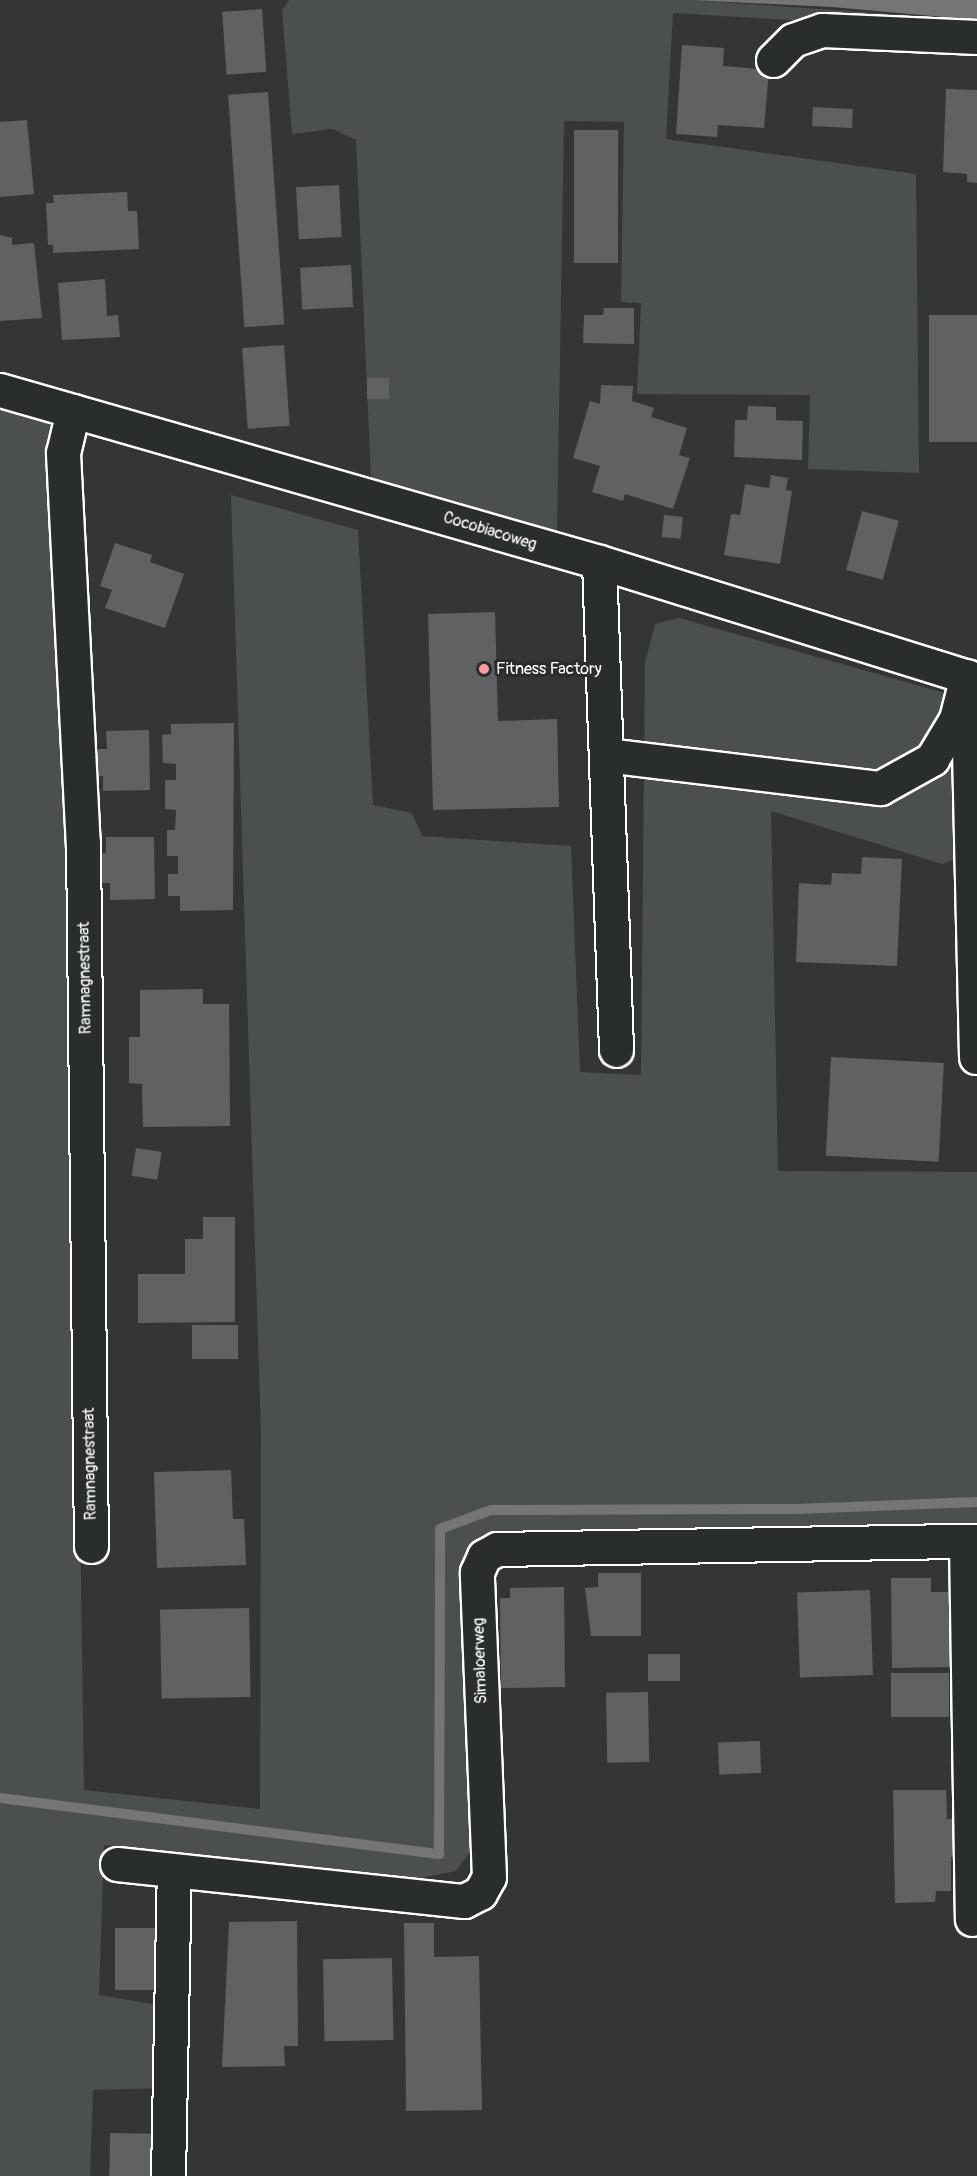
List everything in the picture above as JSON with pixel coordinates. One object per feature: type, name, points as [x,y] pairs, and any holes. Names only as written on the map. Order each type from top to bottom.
[{"type":"street","points":[[773,60],[793,39],[822,30],[977,37]]},
{"type":"street","name":"Cocobiacoweg","points":[[0,390],[599,562],[972,678]]},
{"type":"street","name":"Ramnagnestraat","points":[[73,411],[63,453],[83,843],[91,1546]]},
{"type":"street","points":[[599,562],[616,1050]]},
{"type":"street","points":[[606,755],[880,788],[932,759],[956,718],[972,678]]},
{"type":"street","points":[[976,1057],[969,741],[977,711]]},
{"type":"street","points":[[971,1541],[972,1920]]},
{"type":"street","name":"Simaloerweg","points":[[117,1864],[174,1874],[464,1901],[480,1893],[489,1877],[477,1572],[484,1556],[497,1549],[971,1541]]},
{"type":"street","points":[[168,2176],[174,1874]]},
{"type":"shaded area","points":[[289,0],[688,0],[977,20],[977,31],[673,13],[666,139],[916,174],[919,473],[808,469],[810,395],[637,394],[641,303],[621,302],[624,122],[564,121],[557,532],[371,478],[356,140],[333,129],[292,134],[282,10]]},
{"type":"shaded area","points":[[688,0],[977,0],[977,20],[832,7]]},
{"type":"shaded area","points":[[0,406],[41,418],[55,429],[70,815],[84,1790],[260,1809],[261,1434],[231,495],[358,530],[373,805],[412,813],[422,836],[571,846],[580,1072],[641,1075],[645,663],[655,624],[679,618],[952,695],[958,858],[942,864],[771,811],[778,1171],[977,1172],[977,1531],[488,1539],[472,1826],[469,1853],[456,1871],[406,1881],[104,1845],[99,1995],[164,2006],[162,2088],[93,2090],[90,2176],[0,2176]]},
{"type":"building","points":[[262,9],[266,72],[226,75],[222,12]]},
{"type":"building","points":[[682,45],[724,48],[723,66],[769,70],[764,128],[718,125],[717,137],[676,134]]},
{"type":"building","points":[[946,89],[977,90],[977,183],[967,182],[967,174],[943,172]]},
{"type":"building","points":[[268,92],[284,324],[244,327],[228,95]]},
{"type":"building","points":[[813,107],[853,109],[852,128],[812,126]]},
{"type":"building","points":[[27,120],[34,194],[0,197],[0,122]]},
{"type":"building","points":[[574,130],[618,130],[618,263],[574,263]]},
{"type":"building","points":[[339,185],[342,237],[299,239],[296,187]]},
{"type":"building","points":[[127,192],[128,211],[137,211],[139,249],[53,253],[53,245],[48,245],[46,203],[54,203],[53,195]]},
{"type":"building","points":[[0,235],[12,238],[12,245],[34,243],[42,318],[0,321]]},
{"type":"building","points":[[351,265],[353,307],[302,310],[300,268]]},
{"type":"building","points":[[105,279],[107,316],[118,315],[120,337],[62,340],[58,283]]},
{"type":"building","points":[[604,308],[634,308],[634,344],[583,343],[584,315],[603,315]]},
{"type":"building","points":[[929,315],[977,315],[977,442],[929,442]]},
{"type":"building","points":[[284,345],[290,426],[248,429],[242,348]]},
{"type":"building","points":[[367,378],[389,378],[389,399],[367,399]]},
{"type":"building","points":[[601,385],[633,386],[632,401],[654,408],[651,417],[687,428],[679,455],[690,458],[673,509],[625,494],[623,501],[592,492],[600,466],[573,458],[590,401],[600,404]]},
{"type":"building","points":[[748,406],[776,407],[776,420],[803,421],[802,460],[734,457],[735,420],[747,420]]},
{"type":"building","points":[[771,475],[788,478],[786,490],[792,491],[780,564],[724,555],[731,514],[740,515],[745,484],[769,488]]},
{"type":"building","points":[[862,511],[899,521],[883,580],[846,570]]},
{"type":"building","points":[[664,515],[683,517],[681,539],[662,537]]},
{"type":"building","points":[[115,543],[152,555],[150,562],[184,574],[165,628],[105,608],[112,590],[100,586]]},
{"type":"building","points":[[495,612],[498,721],[557,719],[559,807],[433,810],[428,614]]},
{"type":"building","points":[[234,723],[233,910],[180,911],[180,896],[168,896],[168,874],[178,874],[178,856],[167,856],[167,830],[175,830],[176,810],[165,809],[165,780],[176,780],[176,764],[163,763],[162,735],[171,734],[171,724]]},
{"type":"building","points":[[149,730],[150,790],[103,791],[103,776],[96,776],[96,749],[107,749],[106,731]]},
{"type":"building","points":[[106,837],[154,837],[155,899],[110,900],[110,883],[98,883],[98,854],[106,853]]},
{"type":"building","points":[[862,857],[902,859],[897,966],[796,962],[799,883],[831,885],[832,873],[861,874]]},
{"type":"building","points":[[203,989],[203,1004],[229,1004],[230,1126],[143,1127],[142,1084],[129,1083],[129,1037],[140,1037],[140,990]]},
{"type":"building","points":[[831,1057],[944,1063],[939,1162],[826,1156]]},
{"type":"building","points":[[136,1148],[162,1152],[157,1180],[132,1176]]},
{"type":"building","points":[[203,1217],[235,1217],[235,1322],[138,1323],[138,1274],[185,1274],[185,1239],[203,1239]]},
{"type":"building","points":[[192,1325],[238,1325],[238,1359],[192,1359]]},
{"type":"building","points":[[231,1470],[233,1519],[244,1519],[246,1565],[157,1568],[154,1472]]},
{"type":"building","points":[[598,1573],[641,1573],[641,1636],[591,1636],[585,1588],[598,1587]]},
{"type":"building","points":[[891,1578],[931,1578],[931,1592],[951,1592],[951,1667],[892,1668]]},
{"type":"building","points":[[564,1587],[565,1687],[501,1688],[500,1598],[510,1598],[510,1588]]},
{"type":"building","points":[[870,1590],[873,1675],[800,1677],[797,1593]]},
{"type":"building","points":[[249,1608],[251,1697],[162,1699],[160,1610]]},
{"type":"building","points":[[648,1654],[680,1654],[680,1681],[648,1681]]},
{"type":"building","points":[[891,1673],[949,1673],[949,1717],[891,1717]]},
{"type":"building","points":[[648,1692],[649,1762],[607,1763],[606,1693]]},
{"type":"building","points":[[760,1741],[761,1773],[719,1774],[718,1742]]},
{"type":"building","points":[[893,1790],[946,1790],[947,1819],[962,1818],[963,1857],[951,1857],[951,1891],[936,1891],[935,1902],[895,1903]]},
{"type":"building","points":[[297,1921],[298,2046],[284,2046],[285,2066],[222,2067],[229,1922]]},
{"type":"building","points":[[404,1923],[434,1923],[434,1957],[479,1956],[482,2110],[406,2111]]},
{"type":"building","points":[[115,1928],[160,1928],[160,1990],[115,1990]]},
{"type":"building","points":[[392,1958],[393,2040],[324,2041],[323,1959]]},
{"type":"building","points":[[110,2133],[157,2134],[156,2176],[109,2176]]},
{"type":"waterway","points":[[0,1798],[439,1854],[440,1529],[491,1510],[796,1509],[977,1502]]},
{"type":"place","name":"Fitness Factory","points":[[484,669]]}]
